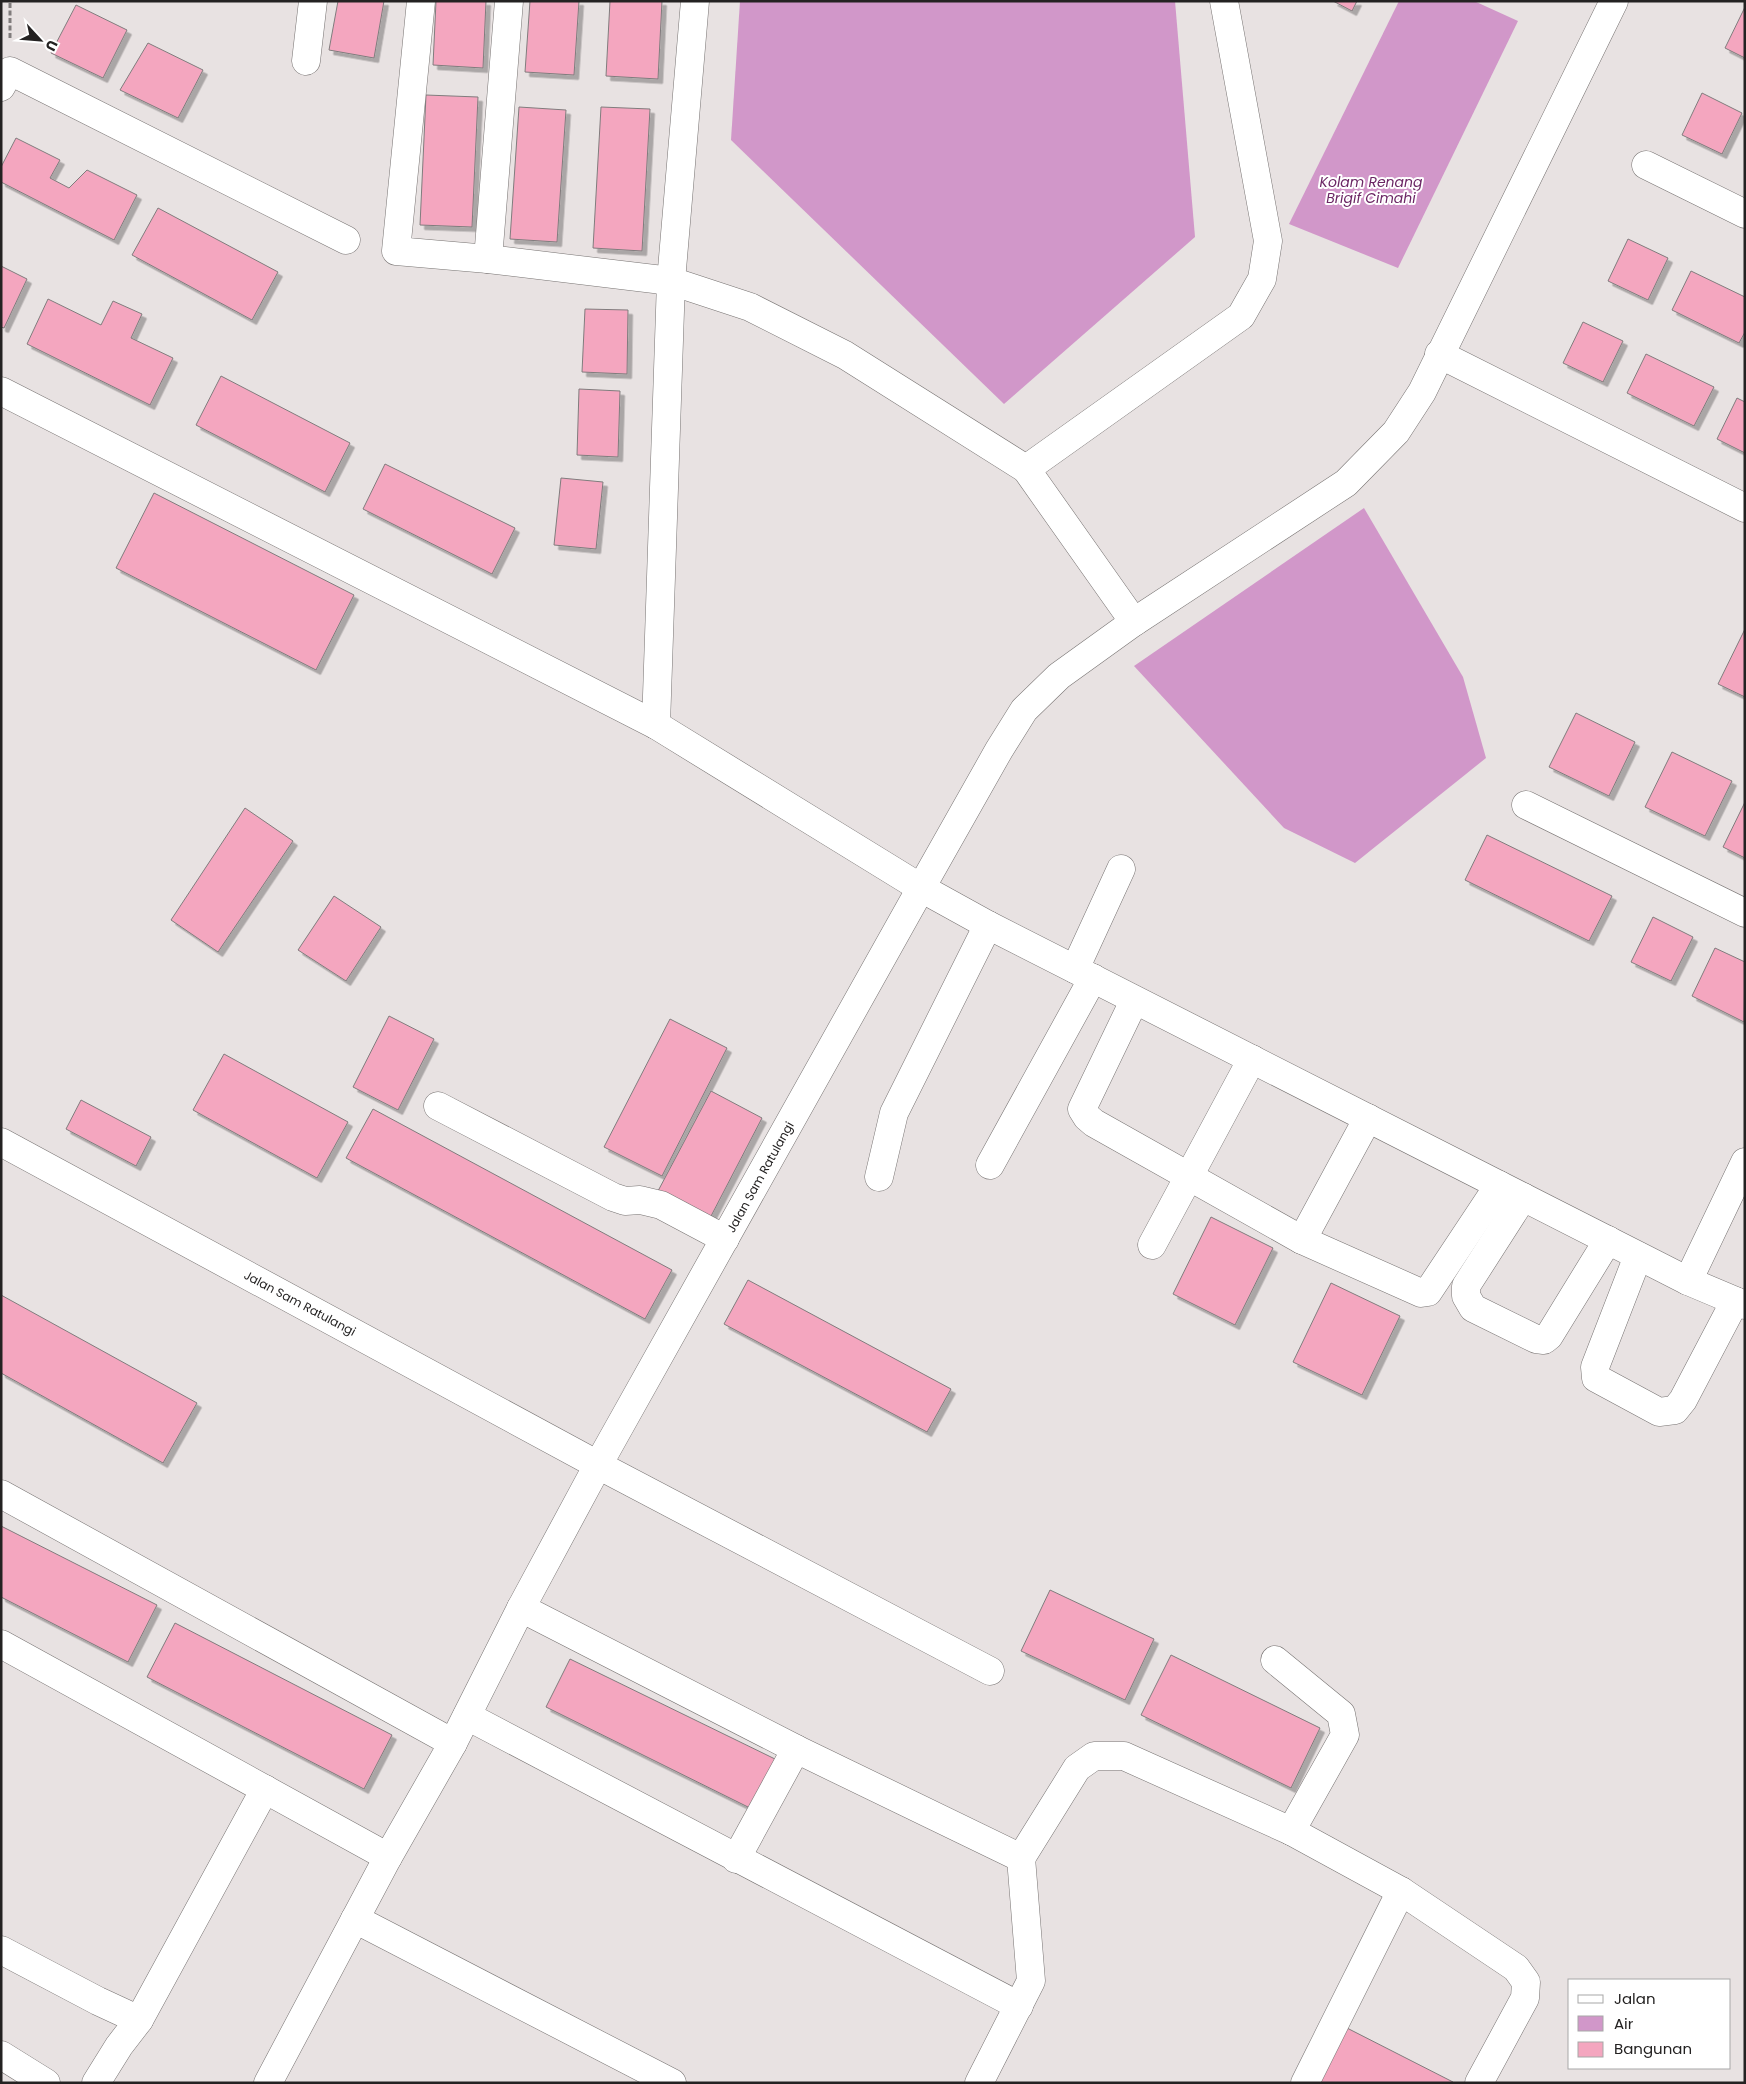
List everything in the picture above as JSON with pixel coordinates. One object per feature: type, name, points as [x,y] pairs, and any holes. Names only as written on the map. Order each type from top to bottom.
[{"type":"street","points":[[306,61],[312,1]]},
{"type":"street","points":[[421,1],[396,251],[488,259],[671,281],[750,307],[845,355],[1026,469],[1134,622]]},
{"type":"street","points":[[488,259],[509,1]]},
{"type":"street","points":[[656,725],[671,281],[695,1]]},
{"type":"street","points":[[1026,469],[1241,316],[1262,279],[1268,241],[1224,1]]},
{"type":"street","name":"Jalan Sam Ratulangi","points":[[1,1142],[595,1472],[921,888],[999,750],[1024,710],[1059,676],[1134,622],[1346,483],[1396,432],[1422,392],[1614,1]]},
{"type":"street","points":[[4,75],[346,240]]},
{"type":"street","points":[[1646,165],[1745,214]]},
{"type":"street","points":[[1439,354],[1745,508]]},
{"type":"street","points":[[1,391],[656,725],[921,888],[988,925],[1638,1256],[1688,1281],[1740,1303],[1683,1400],[1675,1410],[1659,1412],[1596,1378],[1595,1367],[1638,1256]]},
{"type":"street","points":[[1526,805],[1745,913]]},
{"type":"street","points":[[990,1165],[1084,973],[1121,869]]},
{"type":"street","points":[[879,1177],[894,1113],[988,925]]},
{"type":"street","points":[[1134,1001],[1082,1108],[1086,1117],[1302,1240],[1421,1292],[1428,1292],[1511,1191]]},
{"type":"street","points":[[1152,1245],[1252,1059]]},
{"type":"street","points":[[438,1106],[613,1197],[625,1201],[640,1200],[661,1205],[725,1238]]},
{"type":"street","points":[[1302,1240],[1368,1118]]},
{"type":"street","points":[[1688,1281],[1745,1162]]},
{"type":"street","points":[[1511,1191],[1466,1286],[1466,1296],[1473,1308],[1536,1340],[1544,1340],[1549,1336],[1608,1240]]},
{"type":"street","points":[[268,2083],[388,1857],[453,1743],[522,1608],[595,1472],[990,1671]]},
{"type":"street","points":[[1,1494],[453,1743]]},
{"type":"street","points":[[522,1608],[796,1749],[1021,1858]]},
{"type":"street","points":[[1,1644],[388,1857]]},
{"type":"street","points":[[1275,1660],[1341,1714],[1345,1735],[1291,1831]]},
{"type":"street","points":[[467,1716],[1019,2006]]},
{"type":"street","points":[[736,1859],[796,1749]]},
{"type":"street","points":[[979,2083],[1031,1981],[1021,1858],[1077,1768],[1094,1756],[1124,1756],[1291,1831],[1401,1891],[1516,1968],[1526,1982],[1525,1998],[1478,2083]]},
{"type":"street","points":[[96,2083],[119,2046],[139,2020],[264,1789]]},
{"type":"street","points":[[1305,2083],[1401,1891]]},
{"type":"street","points":[[355,1919],[672,2083]]},
{"type":"street","points":[[1,1950],[98,2001],[139,2020]]},
{"type":"street","points":[[1,2055],[46,2083]]},
{"type":"water","points":[[740,1],[1175,1],[1195,237],[1004,404],[731,140]]},
{"type":"water","name":"Kolam Renang Brigif Cimahi","points":[[1399,1],[1474,1],[1518,21],[1398,268],[1289,224]]},
{"type":"water","points":[[1364,508],[1463,677],[1486,758],[1355,863],[1284,828],[1134,666]]},
{"type":"building","points":[[338,1],[384,1],[374,58],[329,50]]},
{"type":"building","points":[[436,1],[486,1],[483,68],[433,65]]},
{"type":"building","points":[[530,1],[579,1],[574,75],[525,72]]},
{"type":"building","points":[[610,1],[662,1],[658,79],[606,76]]},
{"type":"building","points":[[1333,1],[1357,1],[1352,11]]},
{"type":"building","points":[[76,5],[127,30],[103,78],[51,53]]},
{"type":"building","points":[[1745,7],[1745,58],[1725,48]]},
{"type":"building","points":[[148,43],[203,70],[178,118],[120,90]]},
{"type":"building","points":[[1702,93],[1742,113],[1722,154],[1682,135]]},
{"type":"building","points":[[426,95],[478,97],[472,227],[420,225]]},
{"type":"building","points":[[519,107],[566,110],[557,242],[510,239]]},
{"type":"building","points":[[601,107],[650,109],[642,251],[593,248]]},
{"type":"building","points":[[16,138],[60,160],[50,178],[69,188],[87,170],[137,195],[114,240],[1,182],[1,167]]},
{"type":"building","points":[[158,208],[278,272],[252,320],[132,255]]},
{"type":"building","points":[[1628,239],[1668,258],[1648,300],[1608,281]]},
{"type":"building","points":[[1,266],[27,279],[4,328],[1,327]]},
{"type":"building","points":[[1691,271],[1745,297],[1745,332],[1739,343],[1672,310]]},
{"type":"building","points":[[48,299],[101,325],[113,301],[142,314],[131,338],[173,358],[150,405],[27,344]]},
{"type":"building","points":[[585,309],[628,310],[627,374],[582,372]]},
{"type":"building","points":[[1583,322],[1623,341],[1603,382],[1563,363]]},
{"type":"building","points":[[1646,354],[1714,387],[1694,426],[1627,393]]},
{"type":"building","points":[[221,376],[350,443],[325,492],[196,425]]},
{"type":"building","points":[[579,389],[620,391],[618,457],[577,455]]},
{"type":"building","points":[[1737,398],[1745,402],[1745,453],[1717,439]]},
{"type":"building","points":[[385,464],[515,528],[492,574],[363,509]]},
{"type":"building","points":[[561,478],[603,482],[596,549],[554,545]]},
{"type":"building","points":[[154,493],[354,595],[316,670],[116,568]]},
{"type":"building","points":[[1745,629],[1745,697],[1718,684]]},
{"type":"building","points":[[1576,713],[1635,742],[1609,796],[1549,767]]},
{"type":"building","points":[[1672,752],[1732,781],[1705,836],[1645,807]]},
{"type":"building","points":[[1745,802],[1745,858],[1723,847]]},
{"type":"building","points":[[245,808],[293,841],[218,952],[171,920]]},
{"type":"building","points":[[1487,835],[1612,896],[1589,941],[1465,880]]},
{"type":"building","points":[[334,896],[381,927],[346,981],[298,950]]},
{"type":"building","points":[[1653,917],[1693,937],[1671,981],[1631,962]]},
{"type":"building","points":[[1715,948],[1745,962],[1744,1022],[1692,996]]},
{"type":"building","points":[[389,1016],[434,1039],[398,1110],[353,1087]]},
{"type":"building","points":[[670,1019],[727,1048],[662,1176],[604,1147]]},
{"type":"building","points":[[224,1054],[348,1122],[317,1178],[193,1110]]},
{"type":"building","points":[[711,1091],[762,1118],[710,1218],[658,1191]]},
{"type":"building","points":[[81,1100],[151,1137],[136,1166],[66,1129]]},
{"type":"building","points":[[373,1109],[672,1270],[645,1319],[346,1158]]},
{"type":"building","points":[[1211,1217],[1273,1248],[1235,1325],[1173,1294]]},
{"type":"building","points":[[748,1280],[951,1389],[927,1432],[724,1324]]},
{"type":"building","points":[[1331,1283],[1400,1316],[1362,1395],[1293,1362]]},
{"type":"building","points":[[1,1295],[197,1403],[163,1463],[1,1373]]},
{"type":"building","points":[[1,1526],[157,1605],[128,1662],[1,1597]]},
{"type":"building","points":[[1050,1590],[1154,1639],[1125,1700],[1021,1651]]},
{"type":"building","points":[[175,1623],[392,1735],[364,1789],[147,1677]]},
{"type":"building","points":[[1171,1655],[1320,1728],[1291,1788],[1141,1715]]},
{"type":"building","points":[[570,1659],[775,1759],[750,1808],[546,1707]]},
{"type":"building","points":[[1345,2027],[1453,2082],[1317,2083]]}]
